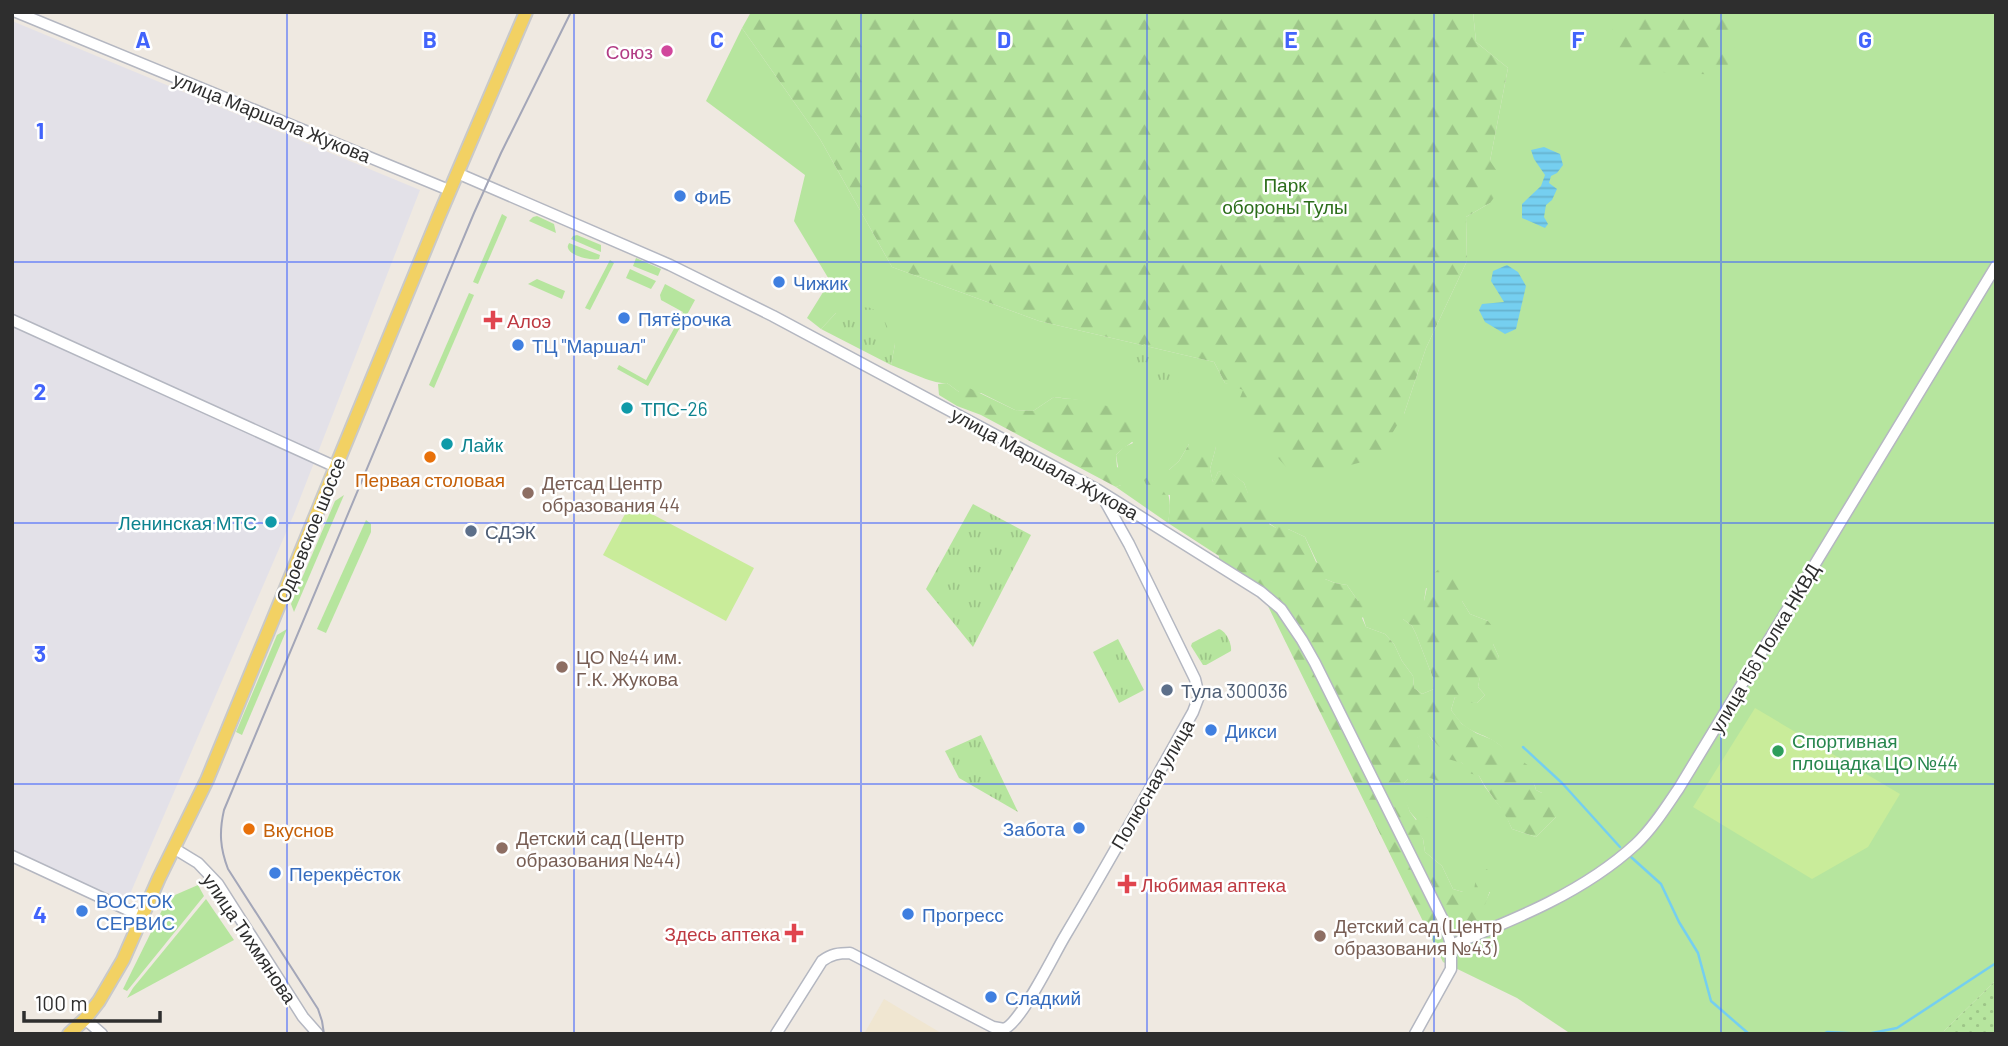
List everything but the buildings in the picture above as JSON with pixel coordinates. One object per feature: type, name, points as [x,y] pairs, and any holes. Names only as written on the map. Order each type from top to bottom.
[{"type":"main road","name":"Одоевское шоссе","points":[[69,1034],[99,1001],[123,960],[207,780],[449,190],[526,12]]},
{"type":"street","name":"улица Маршала Жукова","points":[[16,12],[449,190]]},
{"type":"street","name":"улица Маршала Жукова","points":[[457,173],[670,265],[773,316],[1098,490],[1240,577],[1281,609],[1302,640],[1445,924],[1451,945]]},
{"type":"street","name":"улица 156 Полка НКВД","points":[[1451,945],[1506,923],[1566,894],[1637,843],[1659,817],[1996,266]]},
{"type":"street","points":[[12,320],[336,467]]},
{"type":"street","name":"Полюсная улица","points":[[1005,1031],[1025,1006],[1092,893],[1193,712],[1199,696],[1195,678],[1125,536],[1098,490]]},
{"type":"street","name":"улица Тихмянова","points":[[175,849],[198,863],[218,884],[303,1017],[318,1034]]},
{"type":"street","points":[[12,856],[143,917]]},
{"type":"street","points":[[1415,1034],[1451,969],[1451,945]]},
{"type":"street","points":[[776,1034],[822,961],[835,954],[850,953],[1005,1031]]},
{"type":"street","points":[[303,1017],[308,1034]]},
{"type":"street","points":[[85,1019],[102,1034]]},
{"type":"shaded area","points":[[12,21],[420,190],[294,514],[127,901],[12,854]]},
{"type":"shaded area","points":[[884,999],[941,1033],[864,1034]]},
{"type":"green space","name":"Парк обороны Тулы","points":[[751,12],[1473,12],[1476,42],[1508,68],[1490,161],[1505,183],[1490,203],[1466,217],[1467,261],[1426,348],[1404,414],[1377,458],[1332,470],[1287,468],[1236,408],[1243,390],[1225,383],[1214,362],[1039,321],[892,267],[820,139],[742,28]]},
{"type":"green space","points":[[1473,12],[1996,12],[1996,980],[1941,1034],[1571,1034],[1517,998],[1443,962],[1451,945],[1476,925],[1490,892],[1463,892],[1453,889],[1442,866],[1425,852],[1417,820],[1405,800],[1404,783],[1432,767],[1419,748],[1416,738],[1427,732],[1432,740],[1479,776],[1505,813],[1512,829],[1536,837],[1556,817],[1542,793],[1536,790],[1525,770],[1511,755],[1492,740],[1465,727],[1451,710],[1455,697],[1477,703],[1485,695],[1478,687],[1480,676],[1499,657],[1488,621],[1470,614],[1462,601],[1426,588],[1424,601],[1403,619],[1412,626],[1433,678],[1434,689],[1422,694],[1414,688],[1413,676],[1394,644],[1385,634],[1366,627],[1358,601],[1347,585],[1325,579],[1305,537],[1288,529],[1276,528],[1269,523],[1248,494],[1244,483],[1227,470],[1218,472],[1213,483],[1210,469],[1216,447],[1189,444],[1179,461],[1169,470],[1154,470],[1168,494],[1168,523],[1116,487],[1121,485],[1116,455],[1133,443],[1115,415],[1107,408],[1085,401],[1054,397],[1033,411],[1015,410],[981,393],[959,392],[947,383],[928,380],[891,365],[895,344],[836,313],[821,329],[807,318],[830,281],[794,221],[805,175],[706,101],[742,28],[820,139],[892,267],[1039,321],[1214,362],[1225,383],[1404,414],[1426,348],[1467,261],[1466,217],[1490,203],[1490,161],[1508,68],[1476,42]]},
{"type":"green space","points":[[1612,12],[1739,12],[1733,58],[1721,75],[1620,70],[1614,58]]},
{"type":"green space","points":[[502,214],[507,217],[478,284],[473,282]]},
{"type":"green space","points":[[537,216],[554,224],[556,233],[529,221]]},
{"type":"green space","points":[[577,235],[601,245],[601,252],[571,239]]},
{"type":"green space","points":[[569,243],[600,255],[599,259],[577,256],[568,248]]},
{"type":"green space","points":[[636,258],[661,269],[658,276],[633,266]]},
{"type":"green space","points":[[610,260],[614,263],[590,310],[585,308]]},
{"type":"green space","points":[[630,269],[656,281],[651,289],[626,278]]},
{"type":"green space","points":[[537,279],[565,291],[562,299],[528,284]]},
{"type":"green space","points":[[665,284],[695,300],[648,386],[617,369],[619,365],[646,380],[683,312],[661,300],[660,295]]},
{"type":"green space","points":[[469,293],[474,295],[434,388],[429,385]]},
{"type":"green space","points":[[868,307],[881,313],[895,344],[891,365],[821,329],[836,313]]},
{"type":"green space","points":[[1144,344],[1190,372],[1175,398],[1129,370]]},
{"type":"green space","points":[[947,383],[959,392],[965,386],[1015,410],[1033,411],[1054,397],[1090,401],[1110,407],[1125,405],[1135,415],[1139,435],[1116,455],[1117,467],[1129,474],[1121,485],[1116,487],[939,395],[938,384]]},
{"type":"green space","points":[[1207,436],[1216,447],[1210,469],[1213,482],[1218,472],[1227,469],[1244,483],[1248,493],[1260,497],[1271,514],[1269,524],[1276,528],[1281,522],[1288,529],[1305,537],[1316,562],[1326,568],[1325,579],[1347,585],[1358,601],[1367,598],[1371,609],[1362,618],[1366,627],[1385,634],[1394,644],[1413,676],[1414,688],[1422,694],[1434,689],[1433,678],[1412,626],[1403,619],[1402,604],[1407,592],[1424,601],[1429,578],[1440,568],[1454,573],[1464,590],[1462,601],[1470,614],[1488,621],[1498,633],[1493,644],[1499,657],[1491,676],[1480,677],[1478,687],[1485,695],[1477,703],[1464,702],[1455,697],[1451,710],[1462,724],[1493,740],[1529,766],[1536,790],[1549,792],[1559,801],[1565,813],[1556,817],[1536,837],[1512,829],[1479,776],[1469,773],[1462,763],[1448,759],[1427,733],[1417,738],[1419,748],[1430,753],[1432,766],[1438,760],[1443,767],[1439,781],[1424,776],[1416,781],[1408,779],[1404,783],[1410,812],[1416,820],[1421,815],[1430,819],[1428,829],[1420,834],[1425,852],[1442,866],[1453,889],[1474,891],[1476,876],[1487,869],[1493,879],[1471,937],[1451,945],[1443,962],[1265,600],[1218,569],[1219,556],[1168,523],[1170,495],[1150,494],[1144,480],[1154,470],[1169,470],[1179,461],[1189,444]]},
{"type":"green space","points":[[344,495],[294,612],[291,604],[335,501]]},
{"type":"green space","points":[[631,503],[754,568],[726,621],[603,555]]},
{"type":"green space","points":[[973,504],[1031,535],[973,647],[926,589]]},
{"type":"green space","points":[[366,520],[371,524],[371,532],[326,633],[317,629]]},
{"type":"green space","points":[[287,629],[242,735],[236,732],[277,635]]},
{"type":"green space","points":[[1219,629],[1228,638],[1231,651],[1203,665],[1191,646],[1192,643]]},
{"type":"green space","points":[[1118,639],[1144,690],[1119,703],[1093,652]]},
{"type":"green space","name":"Спортивная площадка ЦО №44","points":[[1755,708],[1900,794],[1868,847],[1812,879],[1693,807]]},
{"type":"green space","points":[[981,735],[1018,812],[959,778],[945,751]]},
{"type":"green space","points":[[198,885],[204,896],[127,991],[123,989],[168,898]]},
{"type":"green space","points":[[206,899],[234,940],[127,998],[133,988]]},
{"type":"green space","points":[[1996,980],[1996,1034],[1941,1034]]},
{"type":"water","points":[[1544,147],[1560,154],[1563,165],[1551,176],[1549,183],[1557,189],[1552,200],[1546,205],[1544,217],[1548,224],[1545,228],[1522,218],[1522,204],[1541,186],[1545,175],[1531,150]]},
{"type":"water","points":[[1507,265],[1518,272],[1526,286],[1516,329],[1505,334],[1485,322],[1479,310],[1482,304],[1504,302],[1491,281],[1493,271]]},
{"type":"waterway","points":[[1523,747],[1562,783],[1620,847]]},
{"type":"waterway","points":[[1631,857],[1661,884],[1698,953],[1711,1001],[1749,1034]]},
{"type":"waterway","points":[[1867,1034],[1897,1028],[1996,963]]},
{"type":"waterway","points":[[1823,1034],[1865,1034]]},
{"type":"tram line","points":[[324,1034],[318,1009],[228,869],[221,840],[224,810],[474,213],[571,12]]},
{"type":"place","name":"Союз","points":[[667,51]]},
{"type":"place","name":"ФиБ","points":[[680,196]]},
{"type":"place","name":"Чижик","points":[[779,282]]},
{"type":"place","name":"Пятёрочка","points":[[624,318]]},
{"type":"place","name":"Алоэ","points":[[493,320]]},
{"type":"place","name":"ТЦ \"Маршал\"","points":[[518,345]]},
{"type":"place","name":"ТПС-26","points":[[627,408]]},
{"type":"place","name":"Лайк","points":[[447,444]]},
{"type":"place","name":"Первая столовая","points":[[430,457]]},
{"type":"place","name":"Детсад Центр образования 44","points":[[528,493]]},
{"type":"place","name":"Ленинская МТС","points":[[271,522]]},
{"type":"place","name":"СДЭК","points":[[471,531]]},
{"type":"place","name":"ЦО №44 им. Г.К. Жукова","points":[[562,667]]},
{"type":"place","name":"Тула 300036","points":[[1167,690]]},
{"type":"place","name":"Дикси","points":[[1211,730]]},
{"type":"place","name":"Спортивная площадка ЦО №44","points":[[1778,751]]},
{"type":"place","name":"Забота","points":[[1079,828]]},
{"type":"place","name":"Вкуснов","points":[[249,829]]},
{"type":"place","name":"Детский сад (Центр образования №44)","points":[[502,848]]},
{"type":"place","name":"Перекрёсток","points":[[275,873]]},
{"type":"place","name":"Любимая аптека","points":[[1127,884]]},
{"type":"place","name":"ВОСТОК СЕРВИС","points":[[82,911]]},
{"type":"place","name":"Прогресс","points":[[908,914]]},
{"type":"place","name":"Здесь аптека","points":[[794,933]]},
{"type":"place","name":"Детский сад (Центр образования №43)","points":[[1320,936]]},
{"type":"place","name":"Сладкий","points":[[991,997]]}]
